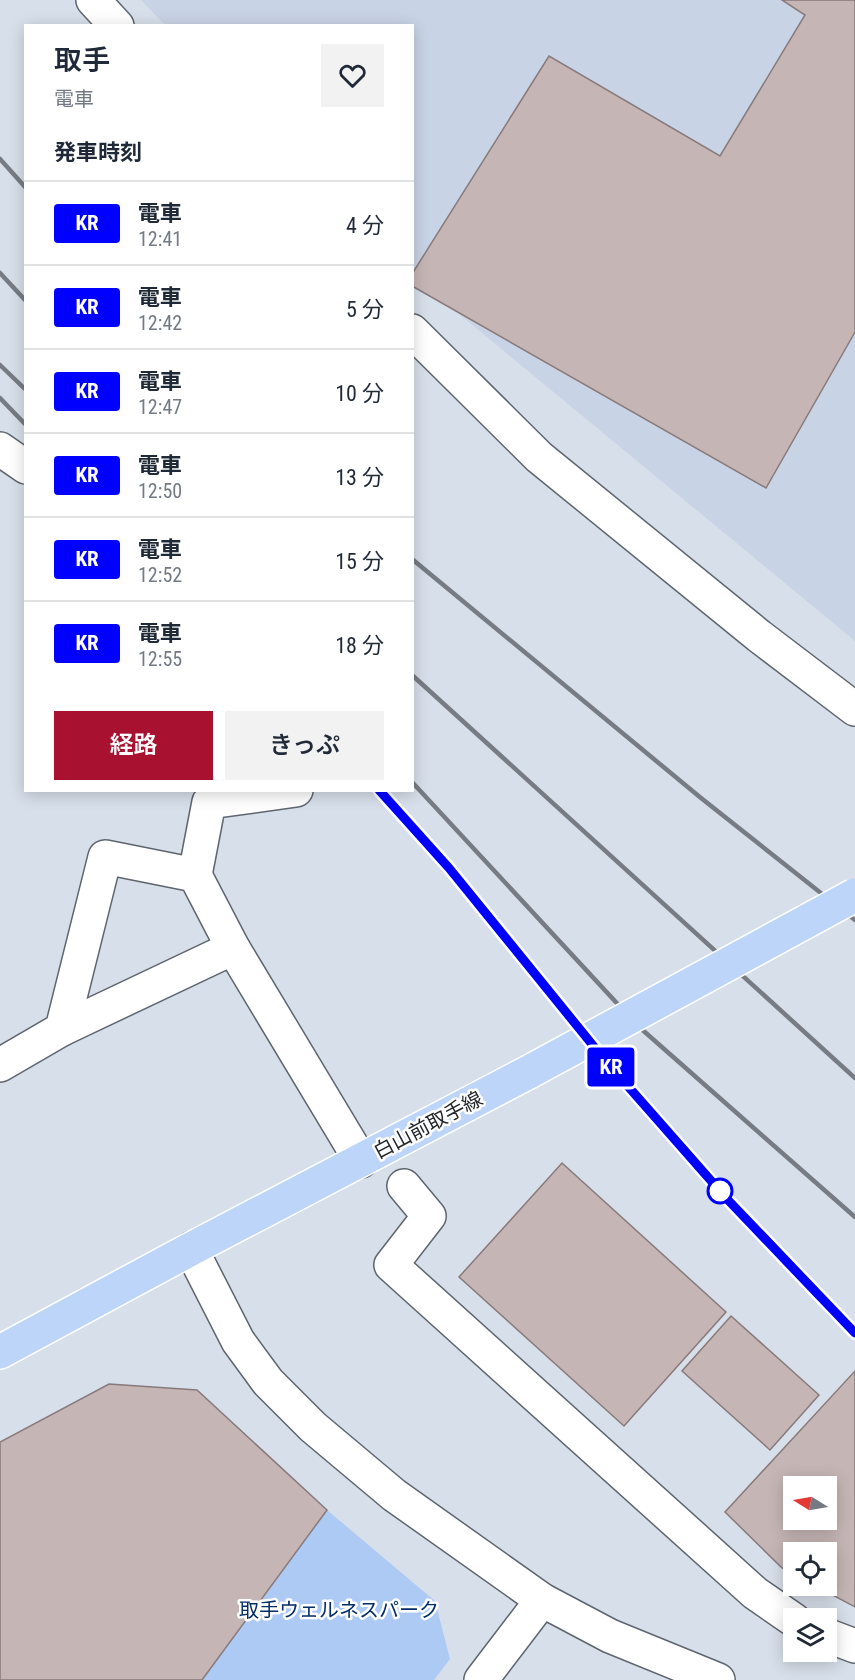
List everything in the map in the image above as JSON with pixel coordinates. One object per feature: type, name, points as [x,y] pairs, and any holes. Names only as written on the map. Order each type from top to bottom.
[{"type":"main road","name":"白山前取手線","points":[[0,1352],[529,1072],[855,895]]},
{"type":"street","points":[[93,0],[115,24]]},
{"type":"street","points":[[414,333],[539,457],[759,636],[855,709]]},
{"type":"street","points":[[0,449],[24,466]]},
{"type":"street","points":[[282,792],[209,802],[195,875],[233,948],[361,1161]]},
{"type":"street","points":[[62,1029],[105,857],[195,875]]},
{"type":"street","points":[[0,1065],[62,1029],[233,948]]},
{"type":"street","points":[[404,1186],[429,1216],[391,1264],[755,1593],[783,1612]]},
{"type":"street","points":[[191,1249],[238,1341],[268,1382],[313,1427],[394,1495],[542,1600],[610,1636],[718,1680]]},
{"type":"street","points":[[481,1680],[542,1600]]},
{"type":"street","points":[[837,1639],[855,1646]]},
{"type":"shaded area","points":[[141,0],[855,0],[855,641],[414,277],[414,24],[164,24]]},
{"type":"green space","name":"取手ウェルネスパーク","points":[[327,1510],[435,1601],[450,1659],[434,1680],[202,1680]]},
{"type":"building","points":[[782,0],[855,0],[855,332],[766,488],[414,287],[414,271],[549,56],[720,156],[805,15]]},
{"type":"building","points":[[562,1163],[726,1312],[624,1426],[459,1277]]},
{"type":"building","points":[[731,1316],[819,1395],[770,1450],[682,1371]]},
{"type":"building","points":[[855,1371],[855,1607],[835,1596],[837,1596],[837,1542],[783,1542],[782,1568],[725,1512]]},
{"type":"building","points":[[109,1384],[197,1390],[327,1510],[202,1680],[0,1680],[0,1442]]},
{"type":"railway","points":[[0,159],[24,186]]},
{"type":"railway","points":[[0,273],[24,299]]},
{"type":"railway","points":[[0,365],[24,388]]},
{"type":"railway","points":[[0,398],[24,423]]},
{"type":"railway","points":[[414,561],[701,798],[855,920]]},
{"type":"railway","points":[[414,677],[855,1078]]},
{"type":"railway","points":[[414,784],[638,1026],[855,1217]]},
{"type":"railway","points":[[381,792],[449,868],[604,1059],[728,1200],[855,1332]]},
{"type":"train","name":"KR","points":[[381,792],[449,868],[604,1059],[728,1200],[855,1333]]}]
